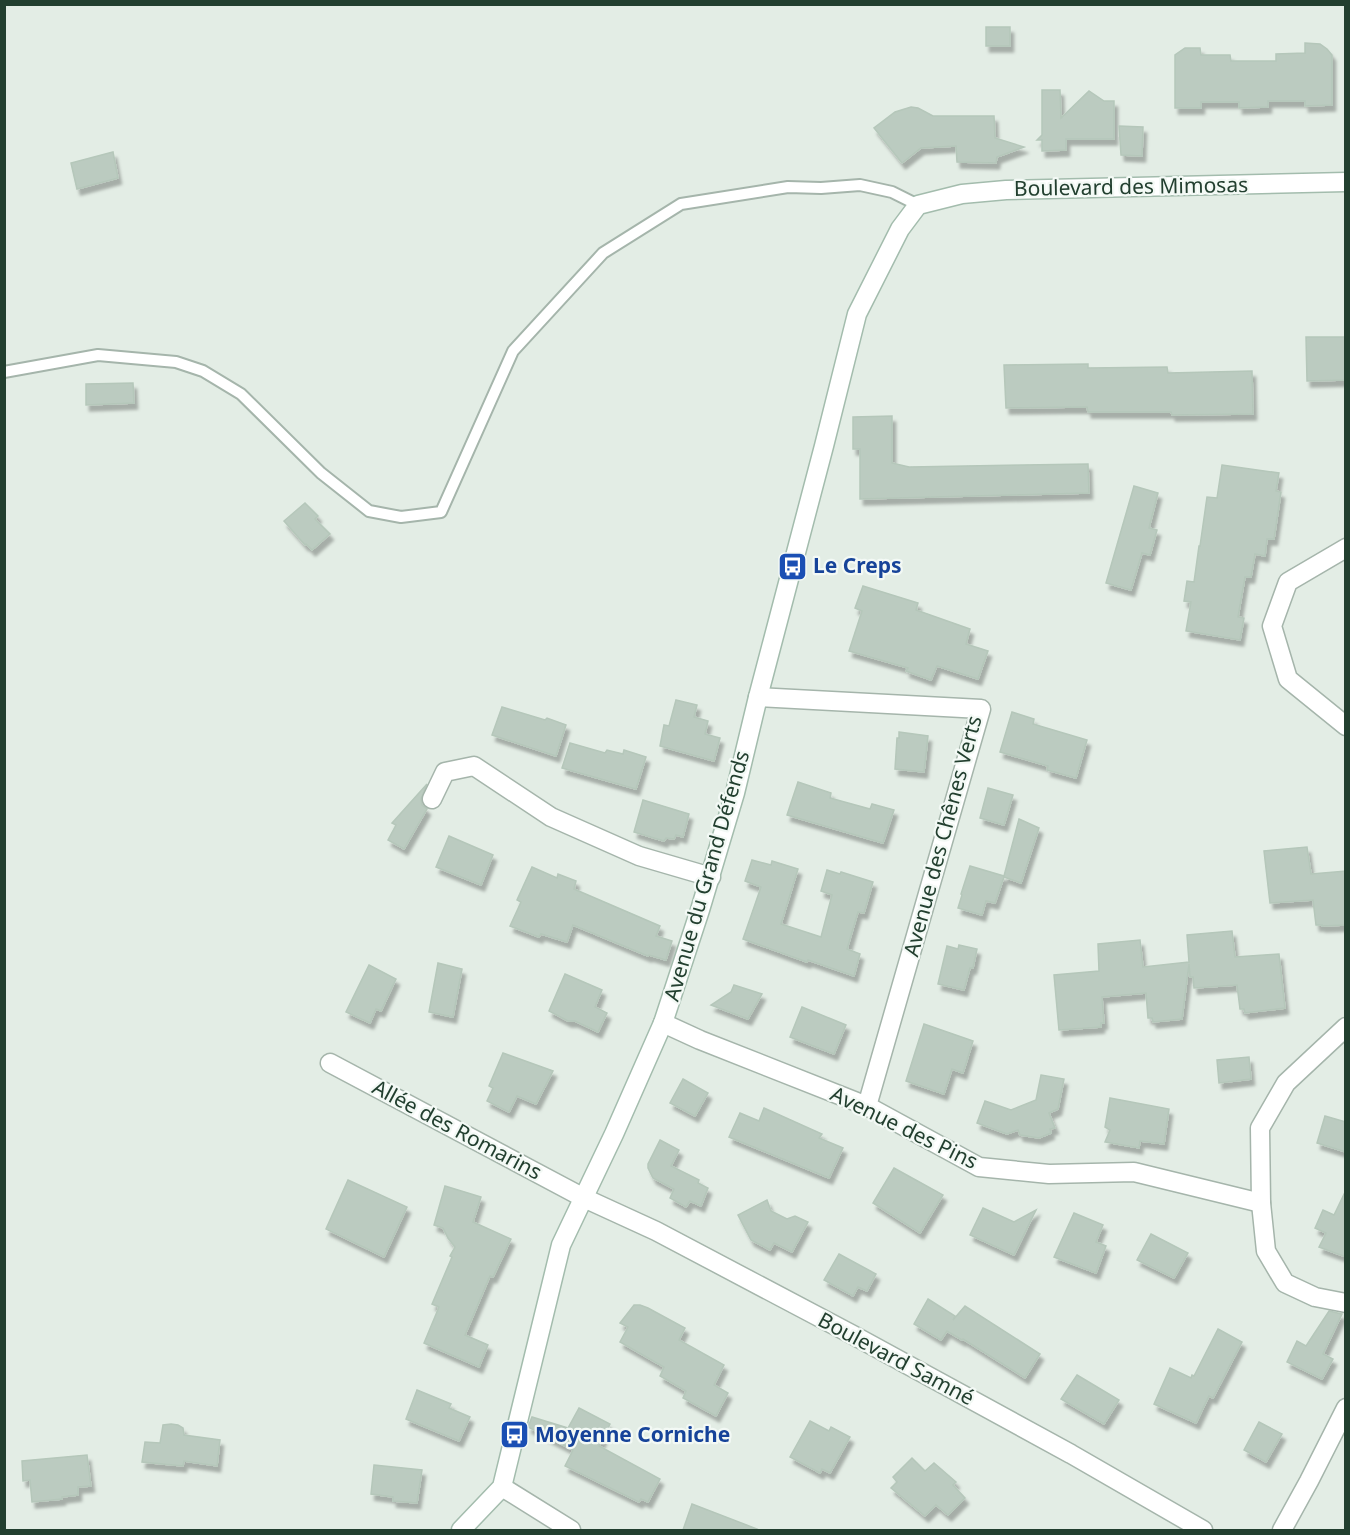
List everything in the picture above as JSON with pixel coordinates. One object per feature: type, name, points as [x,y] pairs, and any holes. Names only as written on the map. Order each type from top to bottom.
[{"type":"street","name":"Boulevard des Mimosas","points":[[918,206],[962,194],[1006,190],[1346,182]]},
{"type":"street","name":"Avenue du Grand Défends","points":[[461,1530],[502,1487],[561,1245],[663,1023],[711,877],[735,793],[856,314],[900,229],[918,206]]},
{"type":"street","points":[[1346,548],[1288,582],[1272,626],[1288,679],[1346,726]]},
{"type":"street","name":"Avenue des Chênes Verts","points":[[758,697],[981,709],[867,1107]]},
{"type":"street","points":[[432,799],[446,772],[474,765],[551,817],[639,856],[711,877]]},
{"type":"street","name":"Avenue des Pins","points":[[663,1023],[867,1107],[978,1167],[1049,1174],[1134,1172],[1261,1203]]},
{"type":"street","points":[[1346,1027],[1286,1083],[1260,1128],[1261,1203],[1266,1251],[1285,1283],[1315,1297],[1346,1303]]},
{"type":"street","name":"Allée des Romarins","points":[[330,1063],[584,1198]]},
{"type":"street","name":"Boulevard Samné","points":[[584,1198],[657,1231],[853,1335],[1071,1454],[1203,1530]]},
{"type":"street","points":[[1282,1530],[1346,1408]]},
{"type":"street","points":[[502,1487],[571,1530]]},
{"type":"lane","points":[[4,372],[98,355],[176,362],[203,371],[241,394],[321,473],[369,511],[401,517],[441,512],[513,351],[603,253],[681,204],[788,188],[860,185],[892,192],[918,206]]},
{"type":"building","points":[[986,27],[1010,27],[1010,46],[986,46]]},
{"type":"building","points":[[1305,43],[1320,44],[1332,55],[1332,105],[1305,106],[1305,101],[1268,101],[1268,107],[1239,108],[1239,102],[1201,102],[1201,108],[1175,108],[1175,55],[1185,48],[1200,48],[1201,55],[1230,55],[1231,61],[1276,61],[1276,54],[1305,53]]},
{"type":"building","points":[[1042,90],[1060,90],[1061,118],[1089,91],[1104,101],[1114,101],[1114,139],[1066,139],[1066,150],[1042,151],[1042,140],[1037,140],[1042,135]]},
{"type":"building","points":[[911,107],[933,116],[994,116],[995,138],[1024,147],[997,157],[996,163],[957,162],[956,146],[921,148],[902,163],[874,128],[895,112]]},
{"type":"building","points":[[1119,126],[1143,127],[1142,156],[1121,155]]},
{"type":"building","points":[[113,152],[118,178],[77,189],[71,163]]},
{"type":"building","points":[[1306,337],[1346,337],[1346,380],[1307,381]]},
{"type":"building","points":[[1088,364],[1088,368],[1167,367],[1168,373],[1252,371],[1253,414],[1172,415],[1171,412],[1088,412],[1087,407],[1006,408],[1004,365]]},
{"type":"building","points":[[133,383],[134,403],[86,405],[86,384]]},
{"type":"building","points":[[892,416],[892,463],[909,467],[1088,464],[1089,493],[860,499],[860,449],[853,449],[853,417]]},
{"type":"building","points":[[1222,465],[1279,473],[1276,491],[1281,492],[1274,539],[1267,539],[1265,556],[1255,554],[1251,577],[1245,577],[1238,617],[1244,618],[1240,640],[1186,631],[1191,602],[1184,601],[1187,581],[1194,582],[1207,497],[1217,498]]},
{"type":"building","points":[[1134,486],[1158,493],[1149,528],[1157,530],[1150,555],[1142,553],[1131,590],[1106,583]]},
{"type":"building","points":[[305,503],[318,516],[315,519],[330,534],[312,550],[284,521]]},
{"type":"building","points":[[863,586],[918,603],[916,610],[970,629],[966,644],[988,651],[978,679],[937,666],[931,680],[906,671],[908,668],[849,651],[862,611],[855,608]]},
{"type":"building","points":[[676,700],[697,705],[694,717],[708,721],[705,734],[720,738],[714,761],[660,746],[664,725],[669,726]]},
{"type":"building","points":[[502,707],[566,725],[556,756],[492,735]]},
{"type":"building","points":[[1012,712],[1034,719],[1033,724],[1087,740],[1076,778],[1047,770],[1048,766],[1000,752]]},
{"type":"building","points":[[899,732],[928,736],[924,772],[895,769]]},
{"type":"building","points":[[570,743],[605,753],[607,750],[623,754],[624,750],[646,757],[636,789],[562,768]]},
{"type":"building","points":[[798,782],[831,793],[830,798],[870,809],[872,804],[894,810],[883,843],[787,815]]},
{"type":"building","points":[[427,784],[421,799],[422,805],[427,809],[404,849],[388,840],[396,825],[392,823]]},
{"type":"building","points":[[988,788],[1013,795],[1004,825],[980,818]]},
{"type":"building","points":[[643,800],[689,814],[683,837],[676,835],[674,839],[666,838],[664,841],[634,832]]},
{"type":"building","points":[[1019,819],[1039,828],[1021,883],[1004,877],[995,903],[986,901],[982,915],[958,908],[970,866],[1004,876]]},
{"type":"building","points":[[449,836],[493,855],[481,885],[436,867]]},
{"type":"building","points":[[1307,847],[1311,874],[1346,871],[1346,925],[1316,925],[1313,900],[1270,903],[1264,851]]},
{"type":"building","points":[[752,860],[771,865],[772,861],[798,869],[781,924],[821,937],[832,895],[821,891],[827,870],[873,882],[864,913],[858,912],[847,949],[860,954],[854,976],[743,939],[761,887],[745,881]]},
{"type":"building","points":[[532,867],[557,878],[558,874],[576,881],[574,889],[660,926],[656,936],[672,941],[666,960],[648,956],[573,925],[567,942],[541,934],[539,937],[510,926],[521,902],[517,900]]},
{"type":"building","points":[[1232,931],[1235,957],[1279,954],[1285,1008],[1245,1013],[1244,1009],[1240,1009],[1237,985],[1194,988],[1189,964],[1182,1019],[1153,1022],[1152,1018],[1148,1018],[1146,993],[1102,997],[1104,1023],[1101,1023],[1101,1027],[1059,1030],[1054,975],[1099,971],[1098,944],[1140,940],[1143,967],[1189,962],[1187,935]]},
{"type":"building","points":[[959,945],[977,949],[973,968],[970,968],[964,990],[938,984],[947,946],[958,949]]},
{"type":"building","points":[[438,963],[462,969],[453,1017],[429,1012]]},
{"type":"building","points":[[369,965],[396,979],[381,1011],[376,1009],[370,1023],[346,1012]]},
{"type":"building","points":[[565,974],[602,990],[595,1007],[607,1013],[598,1032],[549,1011]]},
{"type":"building","points":[[734,985],[762,994],[748,1019],[711,1005],[731,992]]},
{"type":"building","points":[[802,1007],[846,1025],[834,1054],[790,1037]]},
{"type":"building","points":[[924,1024],[973,1041],[963,1073],[952,1069],[944,1094],[906,1081]]},
{"type":"building","points":[[503,1053],[553,1071],[536,1104],[517,1096],[509,1112],[487,1101],[493,1088],[489,1086]]},
{"type":"building","points":[[1249,1057],[1251,1079],[1219,1083],[1217,1060]]},
{"type":"building","points":[[1041,1075],[1064,1079],[1058,1109],[1049,1113],[1055,1128],[1050,1129],[1051,1133],[1039,1138],[1020,1135],[1018,1130],[1007,1134],[977,1123],[985,1101],[1011,1110],[1036,1100]]},
{"type":"building","points":[[683,1079],[708,1093],[695,1116],[670,1103]]},
{"type":"building","points":[[1110,1098],[1169,1109],[1164,1144],[1140,1141],[1139,1148],[1105,1142],[1110,1130],[1105,1127]]},
{"type":"building","points":[[764,1108],[822,1134],[819,1138],[843,1148],[829,1178],[729,1137],[740,1113],[759,1121]]},
{"type":"building","points":[[1325,1116],[1346,1122],[1346,1152],[1317,1143]]},
{"type":"building","points":[[660,1140],[679,1150],[671,1166],[699,1180],[698,1183],[708,1188],[701,1206],[690,1201],[686,1207],[670,1198],[674,1189],[653,1178],[648,1164]]},
{"type":"building","points":[[894,1168],[943,1195],[920,1233],[873,1203]]},
{"type":"building","points":[[348,1180],[407,1207],[384,1257],[326,1229]]},
{"type":"building","points":[[445,1186],[481,1197],[473,1222],[511,1239],[493,1277],[490,1276],[465,1335],[488,1345],[479,1367],[424,1343],[439,1307],[432,1304],[455,1247],[443,1228],[434,1225]]},
{"type":"building","points":[[1346,1190],[1346,1257],[1319,1247],[1326,1233],[1315,1228],[1323,1210],[1334,1215]]},
{"type":"building","points":[[767,1200],[771,1211],[787,1219],[795,1216],[808,1222],[792,1252],[774,1243],[770,1250],[751,1240],[738,1215]]},
{"type":"building","points":[[983,1208],[1014,1222],[1036,1210],[1014,1255],[970,1235]]},
{"type":"building","points":[[1074,1213],[1103,1225],[1096,1242],[1106,1246],[1096,1273],[1054,1257]]},
{"type":"building","points":[[1151,1234],[1188,1253],[1174,1278],[1137,1260]]},
{"type":"building","points":[[839,1254],[876,1274],[867,1291],[858,1287],[853,1296],[824,1280]]},
{"type":"building","points":[[928,1299],[955,1316],[953,1320],[965,1306],[1040,1354],[1025,1378],[947,1331],[941,1340],[914,1324]]},
{"type":"building","points":[[634,1305],[648,1308],[685,1328],[679,1340],[724,1365],[714,1385],[728,1393],[716,1416],[683,1398],[686,1391],[660,1376],[664,1367],[620,1342],[628,1327],[620,1323]]},
{"type":"building","points":[[1329,1311],[1342,1314],[1323,1354],[1333,1359],[1322,1379],[1287,1362],[1297,1341],[1306,1346]]},
{"type":"building","points":[[1218,1329],[1242,1342],[1213,1398],[1209,1396],[1196,1423],[1154,1404],[1170,1368],[1191,1378],[1192,1375],[1194,1376]]},
{"type":"building","points":[[1077,1375],[1119,1400],[1104,1424],[1061,1399]]},
{"type":"building","points":[[417,1390],[451,1404],[449,1408],[470,1417],[459,1441],[406,1419]]},
{"type":"building","points":[[579,1408],[610,1424],[599,1446],[660,1479],[648,1502],[641,1499],[639,1502],[565,1466],[573,1450],[528,1427],[532,1417],[568,1428]]},
{"type":"building","points":[[810,1421],[829,1431],[831,1427],[850,1437],[830,1473],[822,1469],[820,1473],[790,1457]]},
{"type":"building","points":[[1259,1422],[1282,1434],[1266,1462],[1244,1450]]},
{"type":"building","points":[[171,1424],[183,1428],[184,1435],[220,1440],[217,1466],[184,1461],[183,1466],[142,1462],[145,1442],[160,1443],[163,1425]]},
{"type":"building","points":[[87,1455],[91,1486],[78,1487],[78,1495],[32,1502],[30,1480],[23,1481],[22,1461]]},
{"type":"building","points":[[912,1458],[925,1471],[934,1463],[956,1482],[953,1485],[965,1498],[948,1515],[936,1505],[925,1516],[891,1488],[897,1482],[893,1477]]},
{"type":"building","points":[[374,1465],[422,1470],[417,1503],[393,1501],[393,1497],[371,1494]]},
{"type":"building","points":[[692,1504],[757,1529],[683,1530]]},
{"type":"place","name":"Le Creps","points":[[792,566]]},
{"type":"place","name":"Moyenne Corniche","points":[[514,1435]]}]
